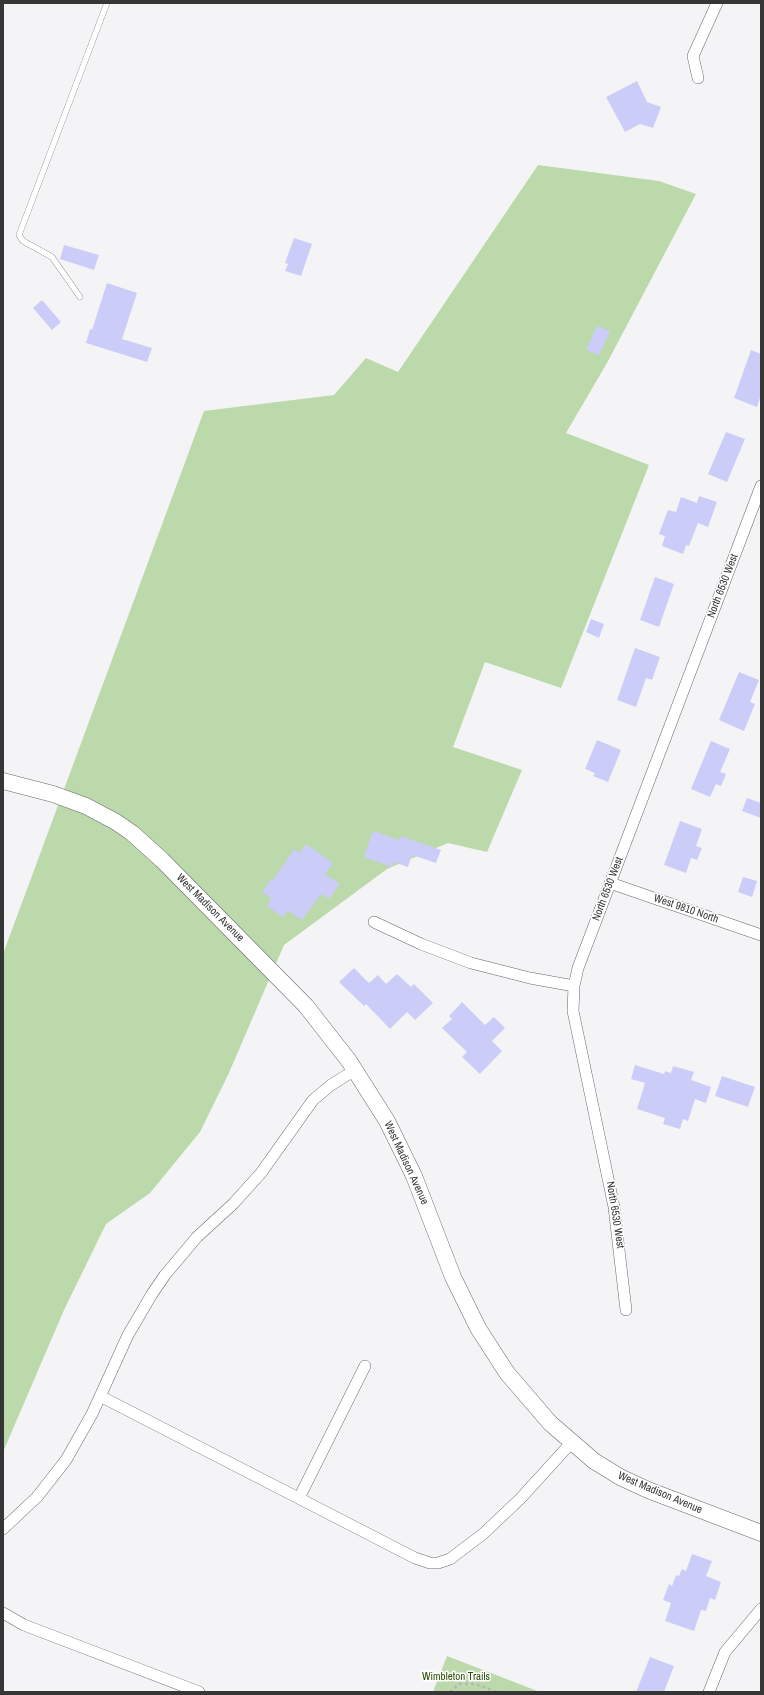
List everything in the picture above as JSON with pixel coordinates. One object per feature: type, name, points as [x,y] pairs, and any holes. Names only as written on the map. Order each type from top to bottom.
[{"type":"street","points":[[698,78],[693,56],[717,3]]},
{"type":"street","name":"North 6530 West","points":[[626,1310],[614,1207],[575,1018],[573,998],[574,986],[578,968],[761,486]]},
{"type":"street","name":"West Madison Avenue","points":[[3,781],[72,801],[100,813],[116,822],[148,846],[306,1006],[335,1041],[355,1070],[373,1098],[402,1150],[425,1202],[453,1277],[478,1328],[499,1362],[521,1391],[550,1423],[571,1443],[600,1465],[634,1484],[761,1533]]},
{"type":"street","name":"West 9810 North","points":[[610,883],[761,935]]},
{"type":"street","points":[[374,922],[422,944],[471,963],[530,978],[574,986]]},
{"type":"street","points":[[3,1529],[37,1497],[61,1467],[80,1438],[128,1335],[165,1275],[198,1237],[233,1204],[261,1173],[313,1100],[331,1085],[355,1070]]},
{"type":"street","points":[[299,1498],[365,1366]]},
{"type":"street","points":[[100,1396],[415,1558],[430,1563],[438,1563],[456,1556],[502,1517],[571,1443]]},
{"type":"street","points":[[709,1692],[725,1652],[761,1609]]},
{"type":"street","points":[[3,1613],[24,1625],[198,1692]]},
{"type":"lane","points":[[80,297],[52,257],[23,241],[19,235],[107,3]]},
{"type":"path","points":[[450,1692],[460,1684],[476,1684],[496,1692]]},
{"type":"green space","points":[[538,165],[659,181],[696,194],[607,363],[566,433],[649,465],[561,688],[485,662],[453,747],[522,770],[487,852],[448,843],[387,869],[284,945],[228,1075],[200,1132],[150,1193],[106,1224],[64,1310],[3,1452],[3,954],[204,411],[334,395],[366,358],[398,372]]},
{"type":"green space","name":"Wimbleton Trails","points":[[447,1656],[540,1692],[433,1692]]},
{"type":"building","points":[[637,81],[647,102],[661,107],[653,128],[640,124],[625,132],[606,97]]},
{"type":"building","points":[[294,238],[312,244],[301,276],[285,271],[288,264],[285,263]]},
{"type":"building","points":[[64,245],[99,255],[94,270],[60,259]]},
{"type":"building","points":[[107,283],[137,293],[122,339],[152,348],[147,362],[86,343],[90,329],[92,330]]},
{"type":"building","points":[[42,300],[61,322],[52,330],[33,308]]},
{"type":"building","points":[[597,326],[610,331],[599,355],[586,350]]},
{"type":"building","points":[[751,350],[761,354],[761,395],[757,407],[734,398]]},
{"type":"building","points":[[726,432],[745,439],[727,482],[708,474]]},
{"type":"building","points":[[699,496],[717,502],[708,527],[698,523],[689,546],[686,545],[683,554],[662,546],[665,536],[659,534],[668,510],[676,512],[681,497],[697,503]]},
{"type":"building","points":[[655,577],[674,584],[659,627],[640,620]]},
{"type":"building","points":[[591,619],[604,624],[599,638],[586,632]]},
{"type":"building","points":[[635,648],[660,657],[652,680],[646,678],[636,707],[617,700]]},
{"type":"building","points":[[739,672],[759,680],[750,702],[755,704],[744,731],[719,720]]},
{"type":"building","points":[[597,740],[621,750],[608,782],[593,776],[595,773],[585,769]]},
{"type":"building","points":[[711,741],[730,749],[720,772],[726,774],[721,786],[716,784],[710,797],[691,789]]},
{"type":"building","points":[[747,798],[761,803],[761,818],[742,811]]},
{"type":"building","points":[[680,821],[702,829],[696,846],[702,848],[697,860],[691,858],[686,873],[664,865]]},
{"type":"building","points":[[373,831],[399,840],[401,836],[441,850],[436,863],[412,855],[408,867],[394,862],[392,867],[364,857]]},
{"type":"building","points":[[306,844],[333,863],[325,874],[340,884],[329,899],[321,894],[302,920],[288,911],[283,917],[267,906],[271,898],[262,892],[271,879],[273,880],[294,849],[300,853]]},
{"type":"building","points":[[743,877],[757,881],[752,897],[738,892]]},
{"type":"building","points":[[354,968],[369,983],[378,975],[386,984],[397,974],[411,987],[414,984],[433,1003],[415,1020],[407,1012],[390,1029],[366,1004],[364,1006],[339,982]]},
{"type":"building","points":[[462,1002],[485,1025],[494,1017],[505,1028],[492,1041],[502,1051],[480,1074],[462,1057],[467,1052],[442,1028],[452,1019],[449,1016]]},
{"type":"building","points":[[635,1065],[664,1074],[665,1071],[671,1073],[673,1066],[694,1072],[691,1080],[711,1087],[706,1103],[695,1099],[688,1121],[683,1119],[680,1129],[663,1124],[665,1118],[637,1109],[645,1083],[631,1079]]},
{"type":"building","points":[[722,1076],[755,1087],[748,1107],[715,1096]]},
{"type":"building","points":[[692,1554],[712,1561],[706,1576],[721,1582],[715,1600],[710,1598],[706,1611],[701,1610],[694,1631],[665,1621],[671,1603],[663,1600],[669,1584],[672,1586],[676,1575],[679,1576],[682,1569],[686,1571]]},
{"type":"building","points":[[650,1657],[674,1666],[664,1692],[636,1692]]}]
